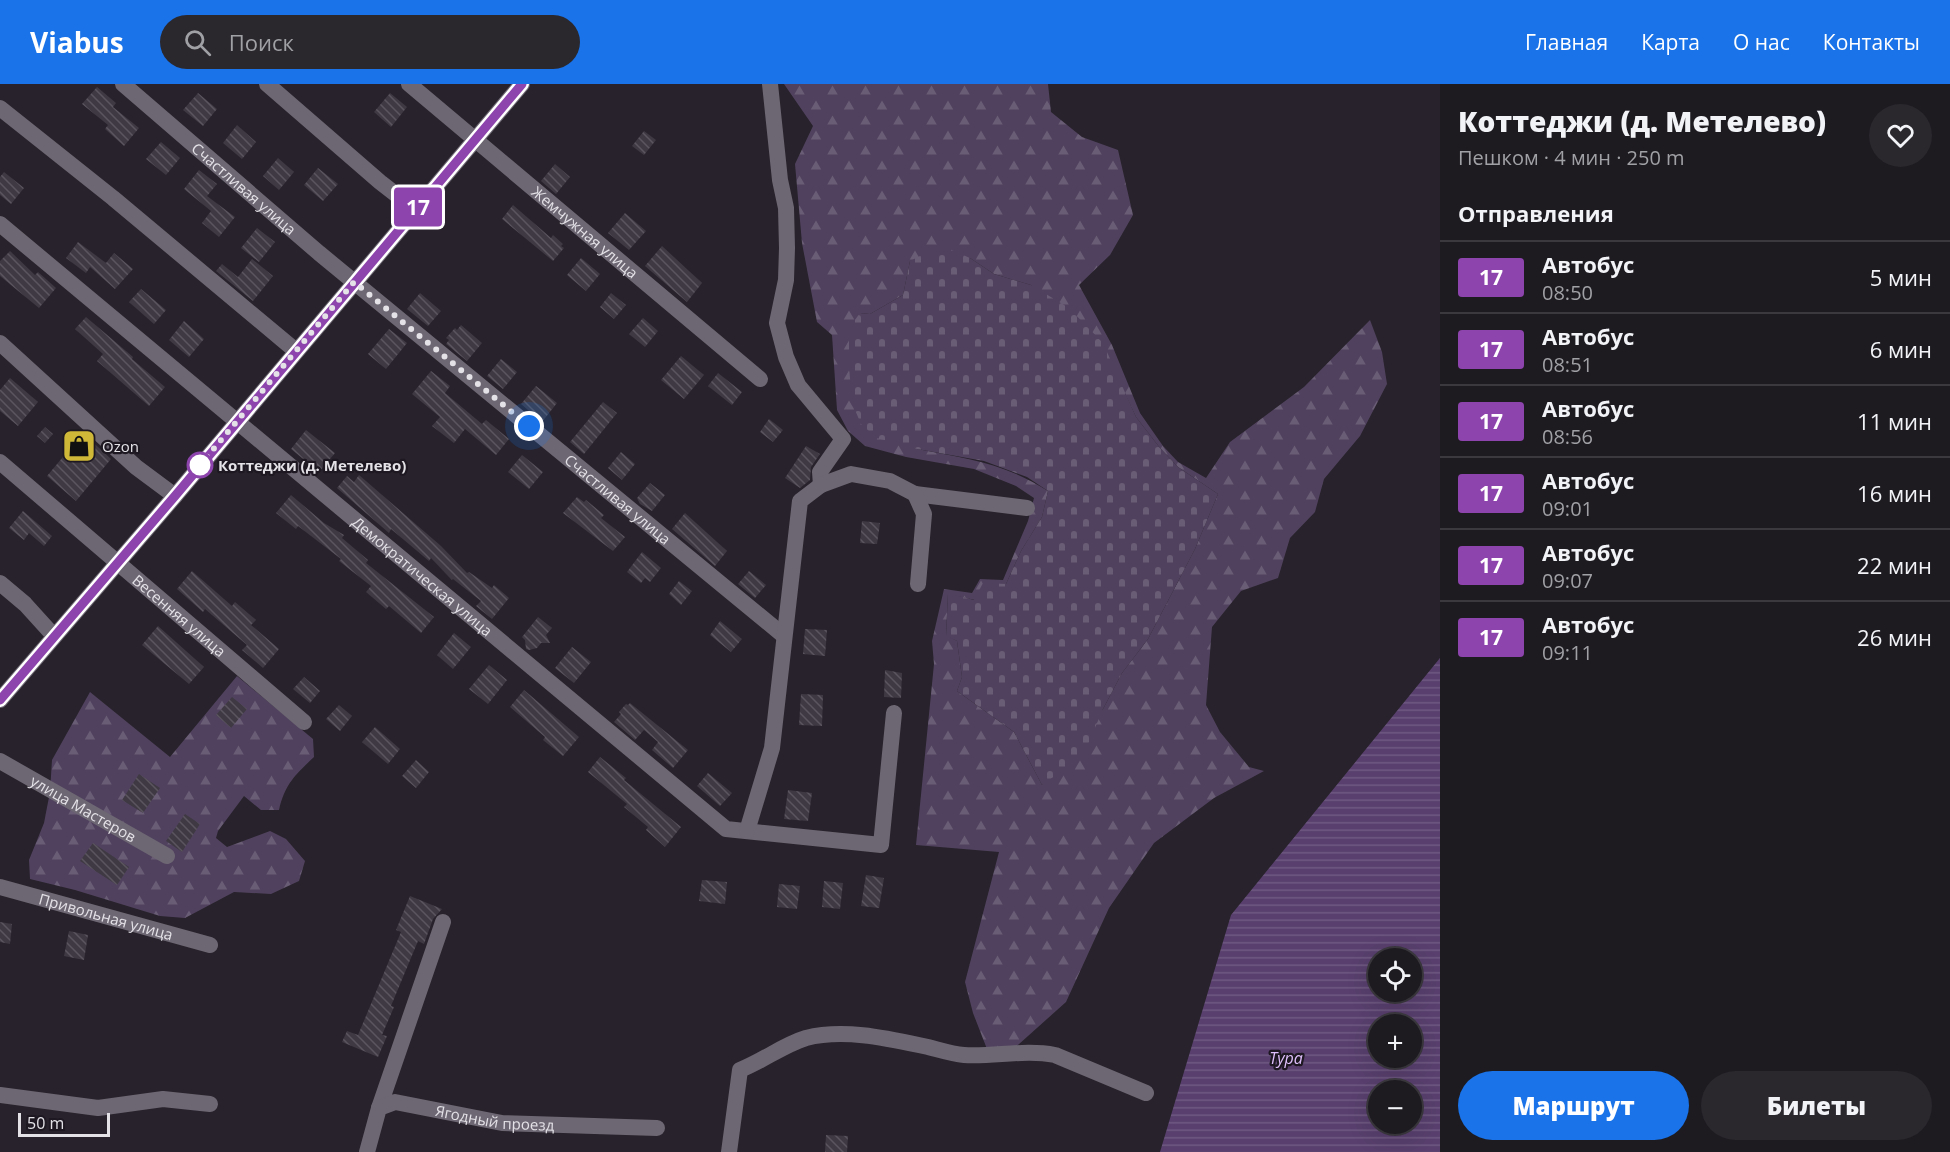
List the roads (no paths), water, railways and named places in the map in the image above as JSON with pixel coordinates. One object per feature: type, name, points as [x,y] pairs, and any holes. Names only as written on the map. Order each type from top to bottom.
[{"type":"street","name":"Счастливая улица","points":[[123,84],[354,282],[783,635]]},
{"type":"street","points":[[267,84],[380,182],[416,210]]},
{"type":"street","name":"Жемчужная улица","points":[[409,84],[760,379]]},
{"type":"street","points":[[0,700],[522,84]]},
{"type":"street","points":[[770,84],[780,180],[786,208],[788,248],[786,280],[777,323],[786,357],[798,385],[843,440],[820,472],[821,485]]},
{"type":"street","points":[[0,108],[113,198],[296,351]]},
{"type":"street","name":"Демократическая улица","points":[[0,224],[726,829],[881,845],[894,713]]},
{"type":"street","points":[[0,343],[136,467],[175,496]]},
{"type":"street","name":"Весенняя улица","points":[[0,462],[303,722]]},
{"type":"street","points":[[747,831],[772,748],[800,501],[821,485],[851,474],[890,481],[915,494],[1027,508]]},
{"type":"street","points":[[915,494],[924,514],[918,584]]},
{"type":"street","points":[[0,583],[25,604],[54,636]]},
{"type":"street","name":"улица Мастеров","points":[[0,761],[167,856]]},
{"type":"street","name":"Привольная улица","points":[[0,887],[210,945]]},
{"type":"street","points":[[367,1152],[379,1108],[443,922]]},
{"type":"street","points":[[729,1152],[740,1070],[759,1063],[793,1043],[821,1036],[849,1035],[884,1038],[962,1055],[1041,1052],[1055,1055],[1146,1093]]},
{"type":"street","points":[[0,1095],[98,1108],[164,1099],[210,1104]]},
{"type":"street","name":"Ягодный проезд","points":[[379,1108],[395,1102],[502,1123],[657,1128]]},
{"type":"water","name":"Тура","points":[[1440,658],[1440,1152],[1160,1152],[1231,915]]},
{"type":"place","name":"Ozon","points":[[79,446]]},
{"type":"place","name":"Коттеджи (д. Метелево)","points":[[200,465]]}]
